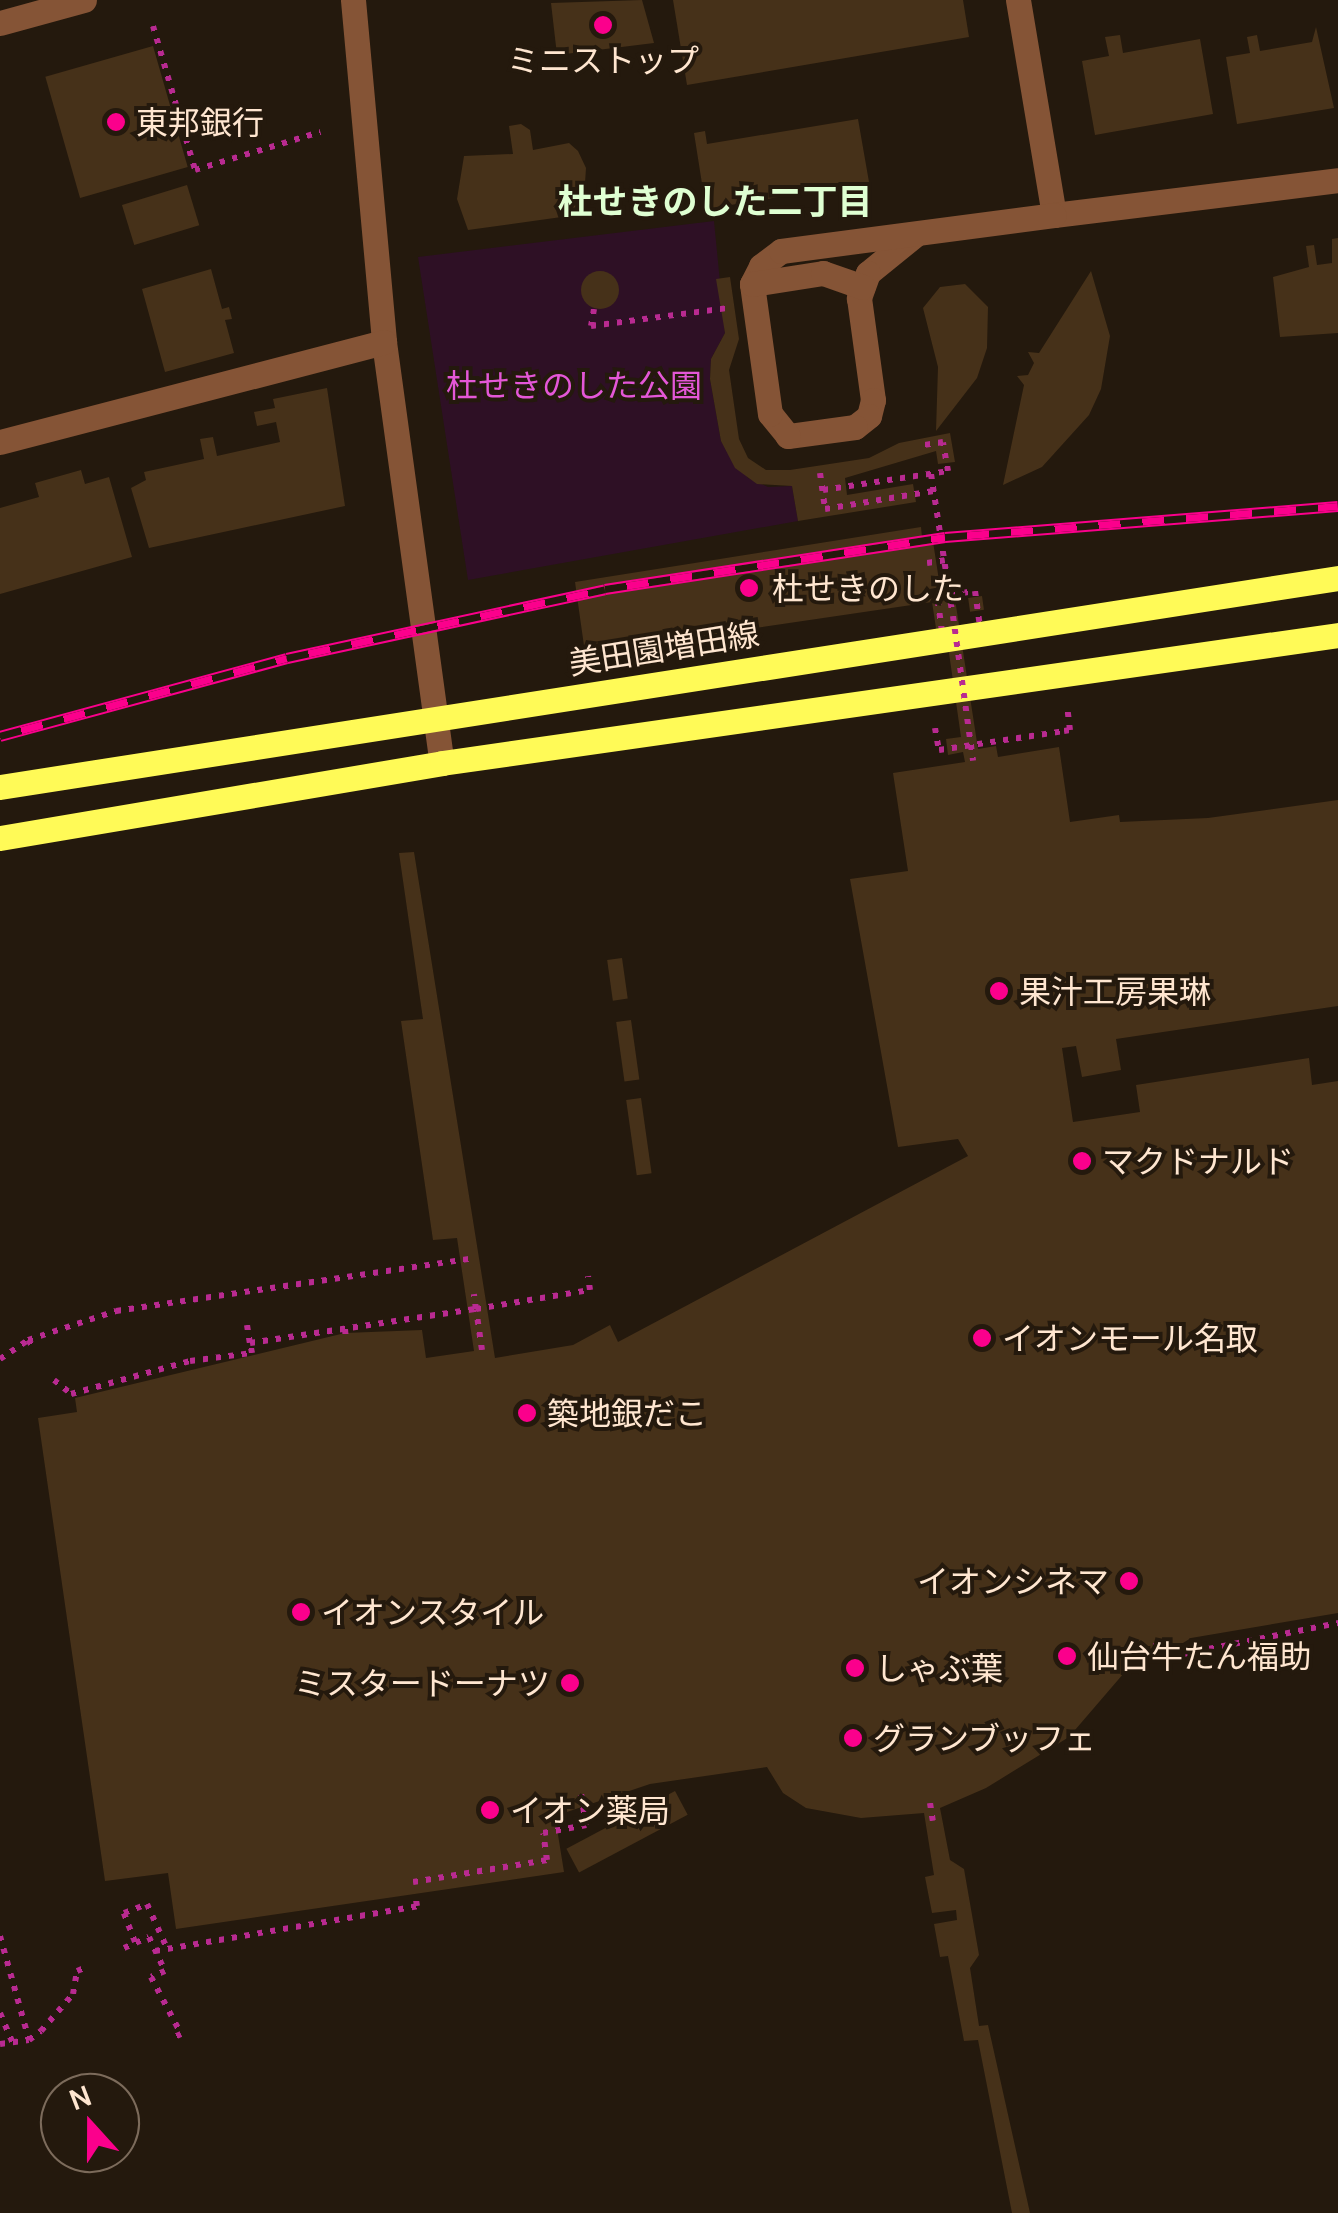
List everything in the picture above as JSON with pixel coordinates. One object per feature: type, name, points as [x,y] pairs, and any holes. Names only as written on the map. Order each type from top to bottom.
[{"type":"main road","name":"美田園増田線","points":[[0,787],[1338,578]]},
{"type":"main road","points":[[0,838],[442,763],[1338,635]]},
{"type":"street","points":[[0,24],[84,0]]},
{"type":"street","points":[[352,0],[384,342],[442,763]]},
{"type":"street","points":[[1018,0],[1054,215]]},
{"type":"street","points":[[916,234],[868,272],[863,287],[869,416],[855,427],[788,436],[770,414],[752,284],[761,266],[781,251],[1338,180]]},
{"type":"street","points":[[752,284],[823,273],[863,287]]},
{"type":"street","points":[[0,442],[384,342]]},
{"type":"path","points":[[153,26],[195,170],[320,132]]},
{"type":"path","points":[[594,309],[591,326],[728,308]]},
{"type":"path","points":[[823,490],[948,471],[943,442],[923,445]]},
{"type":"path","points":[[820,473],[825,509],[934,491]]},
{"type":"path","points":[[931,474],[950,597],[938,602]]},
{"type":"path","points":[[927,563],[945,560]]},
{"type":"path","points":[[953,616],[973,761]]},
{"type":"path","points":[[935,728],[939,750],[1070,730],[1067,707]]},
{"type":"path","points":[[0,1359],[116,1311],[469,1259]]},
{"type":"path","points":[[250,1344],[590,1290],[588,1276]]},
{"type":"path","points":[[474,1294],[482,1350]]},
{"type":"path","points":[[54,1380],[71,1394],[190,1360],[252,1352],[246,1325]]},
{"type":"path","points":[[344,1329],[346,1341]]},
{"type":"path","points":[[1156,1643],[1158,1659],[1338,1622]]},
{"type":"path","points":[[413,1882],[547,1860],[542,1833],[586,1825],[581,1794]]},
{"type":"path","points":[[930,1803],[933,1821]]},
{"type":"path","points":[[155,1950],[417,1906],[415,1894]]},
{"type":"path","points":[[135,1942],[124,1913],[147,1904],[166,1946]]},
{"type":"path","points":[[0,1936],[29,2040]]},
{"type":"path","points":[[124,1948],[149,1936],[165,1971],[151,1977],[181,2034],[172,2038]]},
{"type":"path","points":[[0,2044],[29,2040],[73,1994],[76,1972],[87,1968]]},
{"type":"path","points":[[0,2013],[14,2045]]},
{"type":"green space","name":"杜せきのした公園","points":[[714,221],[725,333],[711,359],[710,379],[721,441],[748,478],[768,487],[792,486],[798,521],[468,580],[418,257]]},
{"type":"building","points":[[642,0],[654,43],[557,55],[551,3]]},
{"type":"building","points":[[673,0],[963,0],[969,37],[687,85]]},
{"type":"building","points":[[1316,27],[1334,108],[1237,124],[1226,57],[1250,53],[1247,37],[1257,35],[1260,51],[1312,42]]},
{"type":"building","points":[[1120,35],[1123,53],[1200,39],[1213,114],[1095,135],[1082,61],[1109,56],[1105,37]]},
{"type":"building","name":"東邦銀行","points":[[153,46],[188,167],[80,198],[45,77]]},
{"type":"building","points":[[858,119],[869,182],[706,209],[694,133],[705,131],[707,144]]},
{"type":"building","points":[[521,124],[530,130],[533,150],[569,143],[578,151],[586,168],[583,214],[468,230],[457,199],[464,156],[513,154],[509,126]]},
{"type":"building","points":[[187,185],[199,225],[134,245],[122,205]]},
{"type":"building","points":[[1338,238],[1338,333],[1280,337],[1273,277],[1309,267],[1306,246],[1314,245],[1317,265],[1332,263],[1332,239]]},
{"type":"building","points":[[211,269],[222,309],[229,307],[232,319],[225,320],[234,353],[165,372],[142,289]]},
{"type":"building","points":[[600,271],[614,276],[619,290],[614,304],[600,309],[586,304],[581,290],[586,276]]},
{"type":"building","points":[[1091,271],[1110,336],[1101,389],[1089,415],[1042,467],[1003,485],[1024,385],[1017,376],[1028,375],[1034,363],[1028,352],[1039,353]]},
{"type":"building","points":[[730,277],[739,339],[729,370],[739,439],[748,458],[766,470],[790,470],[869,458],[899,443],[950,433],[955,462],[938,464],[936,451],[845,478],[847,495],[913,484],[916,502],[798,521],[792,486],[757,484],[735,468],[721,441],[710,379],[711,359],[725,333],[716,279]]},
{"type":"building","points":[[965,284],[988,307],[987,348],[977,378],[936,431],[938,367],[923,308],[940,287]]},
{"type":"building","points":[[327,388],[345,506],[149,548],[131,488],[146,480],[144,472],[204,459],[200,439],[213,437],[217,456],[280,442],[276,422],[257,426],[254,412],[275,408],[273,399]]},
{"type":"building","points":[[81,470],[85,484],[109,477],[132,557],[0,594],[0,508],[39,497],[35,483]]},
{"type":"building","name":"杜せきのした","points":[[921,527],[922,537],[932,535],[940,587],[930,589],[932,602],[585,653],[575,582]]},
{"type":"building","points":[[982,596],[984,610],[970,612],[968,598]]},
{"type":"building","name":"イオンモール名取","points":[[955,599],[978,749],[996,746],[998,757],[1059,747],[1070,822],[1119,815],[1120,822],[1208,818],[1338,800],[1338,1006],[1116,1039],[1121,1070],[1082,1077],[1076,1046],[1062,1048],[1073,1122],[1140,1112],[1136,1085],[1309,1058],[1312,1085],[1338,1081],[1338,1613],[1191,1638],[1165,1654],[1136,1659],[1069,1737],[986,1788],[940,1808],[950,1860],[964,1869],[979,1955],[970,1968],[979,2026],[988,2025],[1030,2213],[1012,2213],[978,2040],[964,2041],[948,1956],[940,1957],[934,1924],[957,1920],[956,1910],[932,1913],[925,1877],[934,1875],[924,1813],[861,1818],[806,1808],[783,1793],[767,1767],[650,1784],[555,1816],[564,1872],[176,1929],[168,1873],[105,1881],[38,1418],[77,1412],[75,1398],[345,1333],[422,1330],[426,1358],[474,1351],[457,1238],[433,1240],[401,1021],[423,1019],[399,853],[414,852],[495,1358],[573,1345],[610,1325],[618,1342],[968,1156],[958,1139],[898,1147],[850,879],[908,871],[893,773],[965,762],[963,752],[948,755],[946,739],[961,737],[948,646],[939,648],[932,602]]},
{"type":"building","points":[[622,958],[628,999],[613,1001],[607,960]]},
{"type":"building","points":[[631,1020],[639,1079],[624,1082],[616,1022]]},
{"type":"building","points":[[641,1098],[652,1173],[637,1175],[626,1100]]},
{"type":"building","points":[[675,1791],[688,1815],[579,1873],[566,1849]]},
{"type":"railway","points":[[0,736],[287,658],[605,589],[945,537],[1338,506]]},
{"type":"place","name":"ミニストップ","points":[[603,25]]},
{"type":"place","name":"東邦銀行","points":[[116,122]]},
{"type":"place","name":"杜せきのした","points":[[749,588]]},
{"type":"place","name":"果汁工房果琳","points":[[999,991]]},
{"type":"place","name":"マクドナルド","points":[[1082,1161]]},
{"type":"place","name":"イオンモール名取","points":[[982,1338]]},
{"type":"place","name":"築地銀だこ","points":[[527,1413]]},
{"type":"place","name":"イオンシネマ","points":[[1129,1581]]},
{"type":"place","name":"イオンスタイル","points":[[301,1612]]},
{"type":"place","name":"仙台牛たん福助","points":[[1067,1656]]},
{"type":"place","name":"しゃぶ葉","points":[[855,1668]]},
{"type":"place","name":"ミスタードーナツ","points":[[570,1683]]},
{"type":"place","name":"グランブッフェ","points":[[853,1738]]},
{"type":"place","name":"イオン薬局","points":[[490,1810]]},
{"type":"district","name":"杜せきのした二丁目","points":[[715,201]]}]
